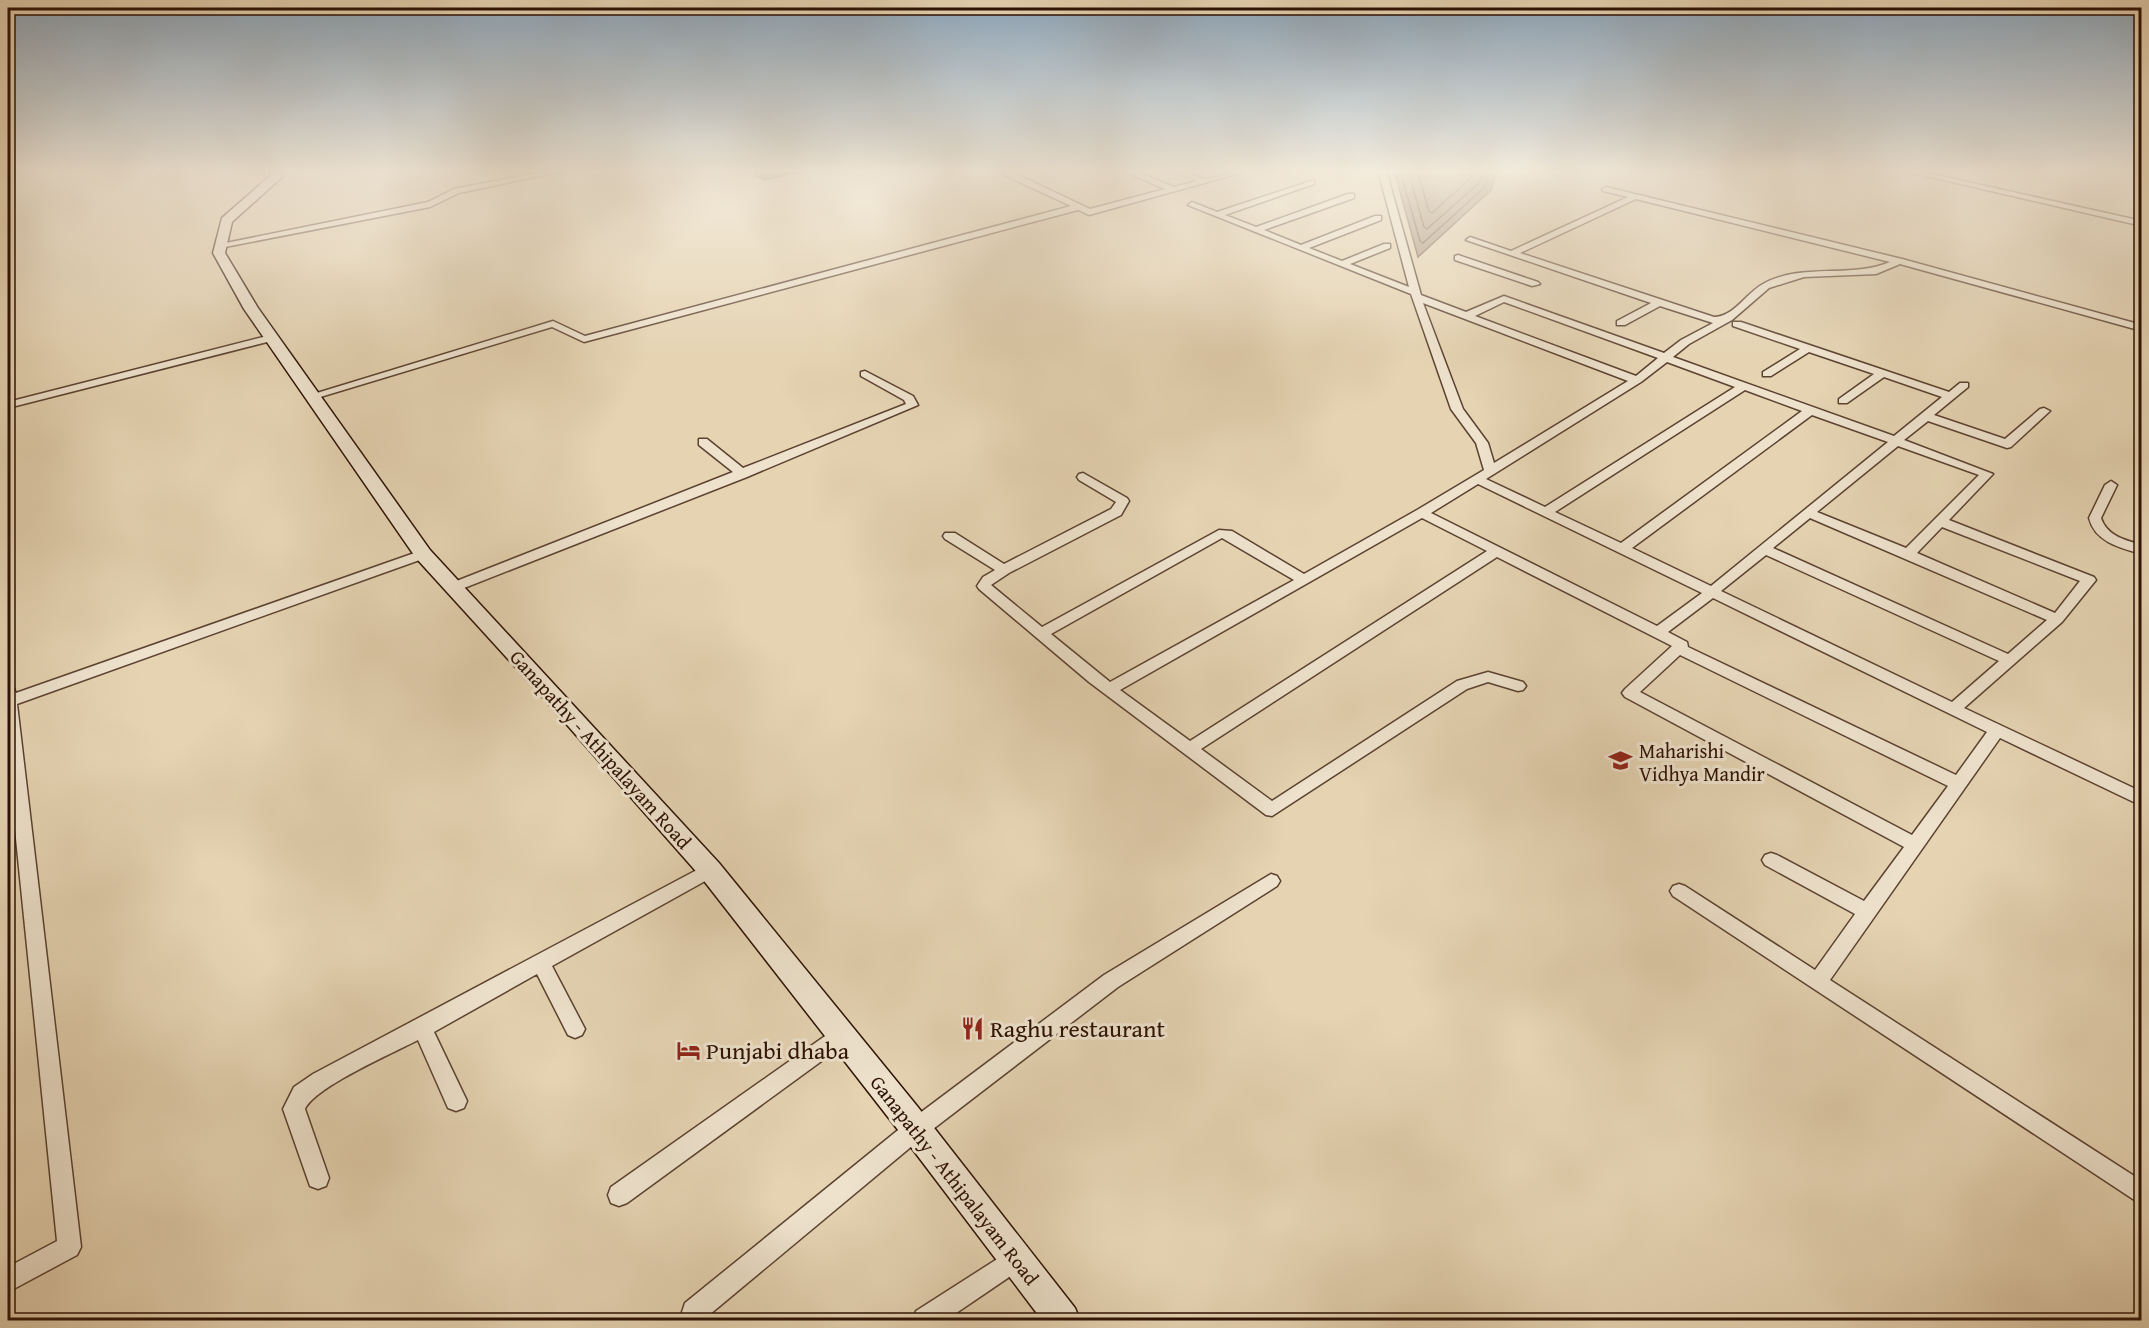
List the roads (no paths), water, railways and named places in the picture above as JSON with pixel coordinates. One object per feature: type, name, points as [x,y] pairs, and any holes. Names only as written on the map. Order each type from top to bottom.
[{"type":"main road","points":[[220,245],[223,232]]},
{"type":"main road","name":"Ganapathy - Athipalayam Road","points":[[220,245],[219,253],[228,271],[272,338],[423,554],[710,870],[916,1129],[1063,1320]]},
{"type":"street","points":[[220,245],[287,232]]},
{"type":"street","points":[[313,396],[553,324],[584,339],[985,232]]},
{"type":"street","points":[[1261,232],[1466,316],[1638,380]]},
{"type":"street","points":[[1300,248],[1342,232]]},
{"type":"street","points":[[1399,232],[1416,295],[1457,409],[1482,443],[1483,475]]},
{"type":"street","points":[[1512,254],[1559,232]]},
{"type":"street","points":[[1782,232],[1899,261],[2142,328]]},
{"type":"street","points":[[1470,240],[1713,320],[1729,322],[1949,396]]},
{"type":"street","points":[[1342,264],[1387,246]]},
{"type":"street","points":[[1458,258],[1535,284]]},
{"type":"street","points":[[1110,689],[1422,513],[1638,380],[1666,358],[1684,353],[1729,322],[1766,286],[1803,274],[1876,271],[1899,261]]},
{"type":"street","points":[[1523,290],[1560,270]]},
{"type":"street","points":[[1466,316],[1504,299],[1988,474],[1908,554]]},
{"type":"street","points":[[1621,323],[1660,302]]},
{"type":"street","points":[[8,405],[272,338]]},
{"type":"street","points":[[1767,374],[1808,348]]},
{"type":"street","points":[[1843,401],[1883,373]]},
{"type":"street","points":[[454,587],[912,405],[909,398],[865,374]]},
{"type":"street","points":[[1658,633],[1712,592],[1964,385]]},
{"type":"street","points":[[1546,512],[1744,386]]},
{"type":"street","points":[[1622,549],[1811,410]]},
{"type":"street","points":[[1925,416],[2007,444],[2044,411]]},
{"type":"street","points":[[703,442],[743,474]]},
{"type":"street","points":[[1483,475],[1546,512],[2142,800]]},
{"type":"street","points":[[1083,477],[1123,501],[1116,512],[1004,570],[988,580],[984,586],[1110,689],[1272,810],[1462,685],[1488,677],[1518,686]]},
{"type":"street","points":[[2111,485],[2095,518],[2098,529],[2119,542],[2142,550]]},
{"type":"street","points":[[1422,513],[1682,645],[1629,693],[1916,845]]},
{"type":"street","points":[[1809,513],[2057,619]]},
{"type":"street","points":[[1940,521],[2089,580],[2057,619],[1953,709]]},
{"type":"street","points":[[1040,634],[1219,534],[1227,534],[1304,580]]},
{"type":"street","points":[[950,536],[1004,570]]},
{"type":"street","points":[[1764,549],[2009,660]]},
{"type":"street","points":[[1190,749],[1497,551]]},
{"type":"street","points":[[8,1280],[69,1247],[8,698],[423,554]]},
{"type":"street","points":[[1678,648],[1959,784]]},
{"type":"street","points":[[1817,982],[1997,730]]},
{"type":"street","points":[[1771,860],[1868,912]]},
{"type":"street","points":[[318,1178],[294,1109],[300,1094],[320,1081],[422,1028],[710,870]]},
{"type":"street","points":[[694,1312],[916,1129],[1111,981],[1271,882]]},
{"type":"street","points":[[1679,891],[2142,1194]]},
{"type":"street","points":[[541,963],[575,1029]]},
{"type":"street","points":[[422,1028],[456,1101]]},
{"type":"street","points":[[619,1195],[842,1035]]},
{"type":"street","points":[[925,1320],[1016,1259]]},
{"type":"water","points":[[1411,232],[1445,232],[1418,257]]},
{"type":"place","name":"Maharishi Vidhya Mandir","points":[[1621,761]]},
{"type":"place","name":"Raghu restaurant","points":[[972,1028]]},
{"type":"place","name":"Punjabi dhaba","points":[[688,1050]]}]
